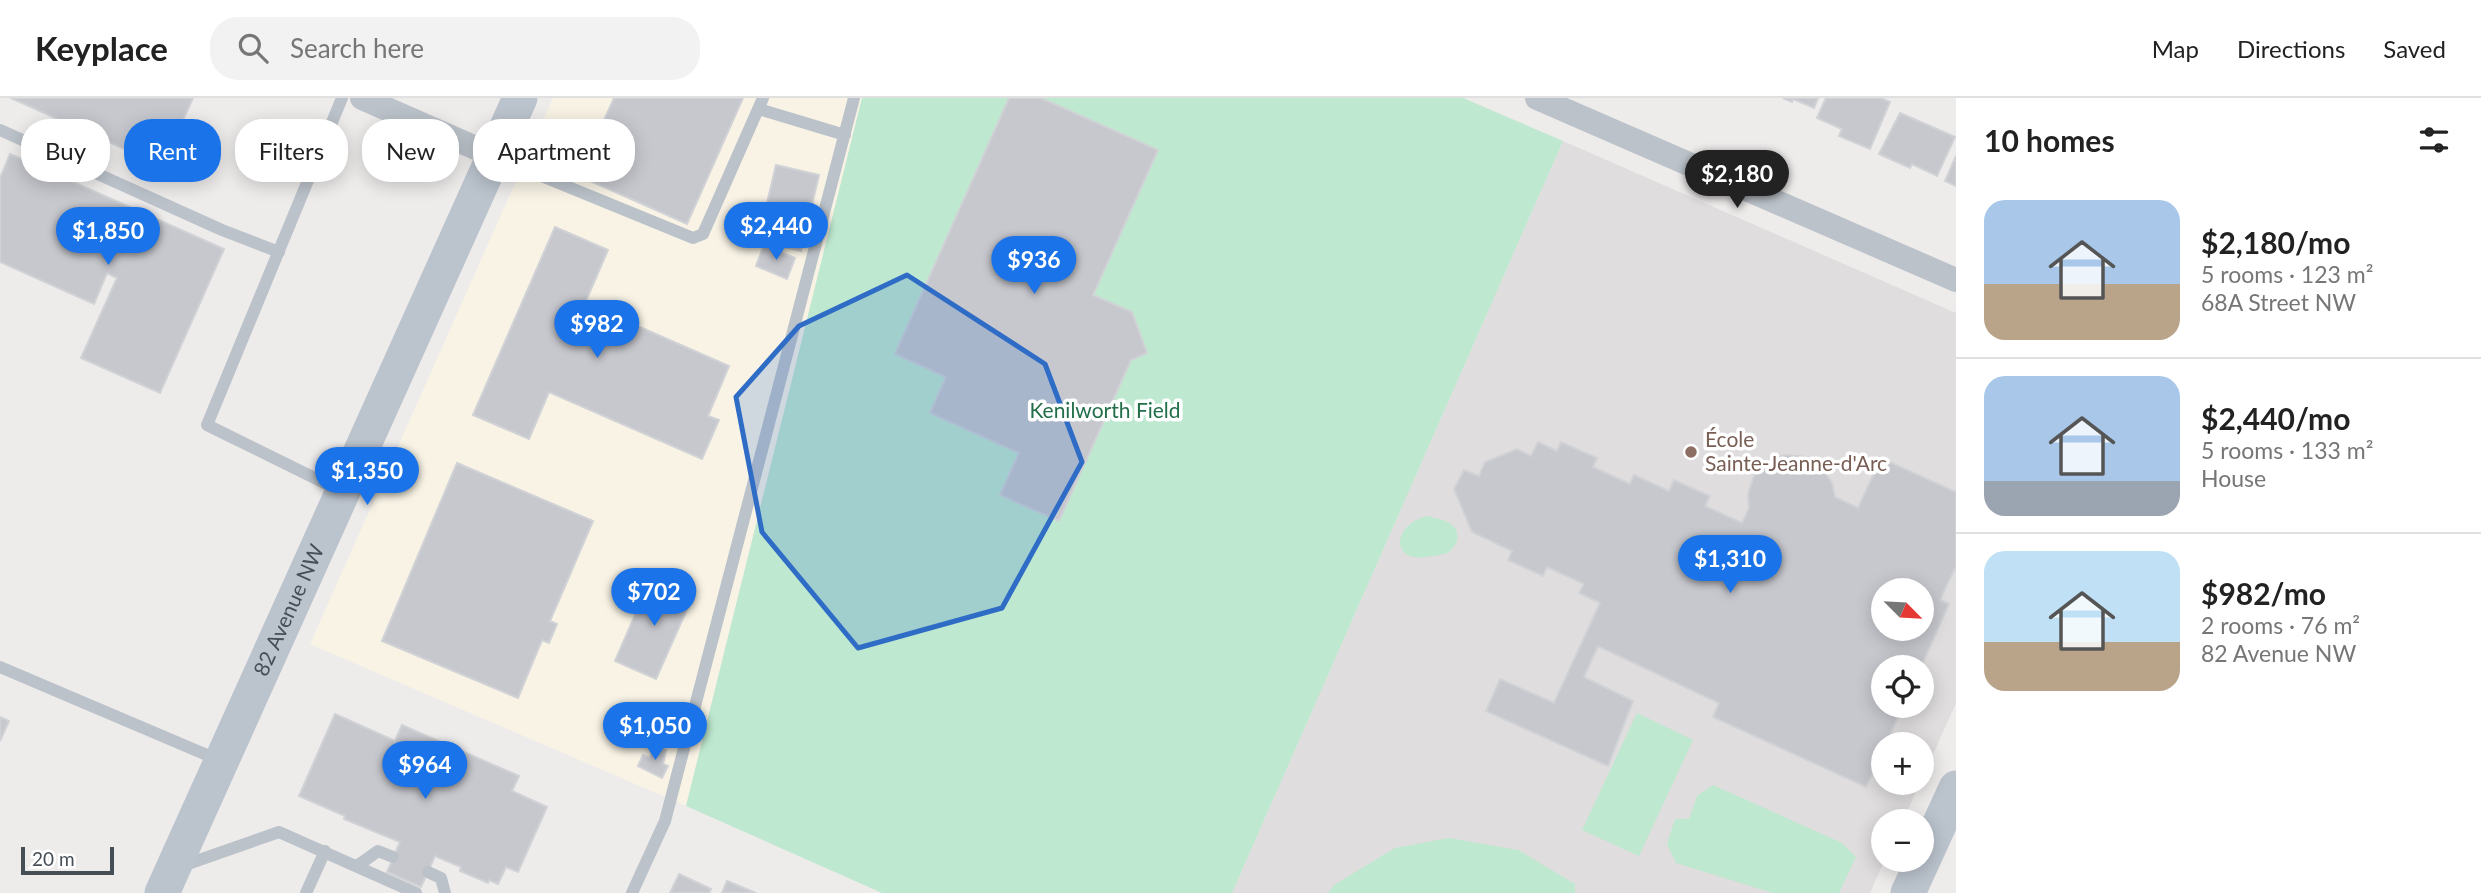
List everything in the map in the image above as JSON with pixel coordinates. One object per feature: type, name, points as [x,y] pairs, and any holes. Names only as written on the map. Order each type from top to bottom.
[{"type":"street","points":[[362,98],[473,147]]},
{"type":"street","name":"82 Avenue NW","points":[[511,119],[520,98]]},
{"type":"street","points":[[1536,98],[1956,280]]},
{"type":"street","name":"82 Avenue NW","points":[[167,881],[482,182]]},
{"type":"street","points":[[1908,893],[1956,788]]},
{"type":"lane","points":[[342,98],[207,425],[343,492]]},
{"type":"lane","points":[[632,893],[665,821],[854,98]]},
{"type":"lane","points":[[557,182],[692,238],[703,234],[761,103],[845,135]]},
{"type":"lane","points":[[0,130],[222,230],[279,252]]},
{"type":"lane","points":[[0,667],[221,761]]},
{"type":"lane","points":[[167,881],[279,832],[357,866],[401,890],[416,893]]},
{"type":"lane","points":[[306,893],[325,851]]},
{"type":"lane","points":[[357,866],[378,851],[393,857]]},
{"type":"lane","points":[[428,872],[441,878],[445,893]]},
{"type":"highlighted area","points":[[907,275],[1045,364],[1082,462],[1002,608],[858,648],[762,532],[736,397],[799,326]]},
{"type":"shaded area","points":[[553,98],[862,98],[686,806],[310,644],[516,182],[635,182],[635,119],[544,119]]},
{"type":"shaded area","name":"École Sainte-Jeanne-d'Arc","points":[[1563,141],[1956,313],[1956,703],[1934,752],[1934,732],[1871,732],[1871,795],[1914,795],[1908,809],[1871,809],[1871,872],[1879,872],[1870,893],[1232,893]]},
{"type":"green space","name":"Kenilworth Field","points":[[862,98],[1463,98],[1563,141],[1232,893],[882,893],[686,806]]},
{"type":"green space","points":[[1427,516],[1452,525],[1456,529],[1456,544],[1444,554],[1418,558],[1408,555],[1402,550],[1402,535],[1407,527]]},
{"type":"green space","points":[[1637,713],[1693,740],[1639,856],[1582,830]]},
{"type":"green space","points":[[1713,785],[1842,843],[1856,857],[1839,893],[1773,893],[1676,863],[1667,844],[1675,819],[1689,819],[1697,796]]},
{"type":"green space","points":[[1449,838],[1518,850],[1575,884],[1575,893],[1328,893],[1334,885],[1395,848]]},
{"type":"building","points":[[11,98],[193,98],[183,119],[124,119],[124,149],[110,143],[110,119],[58,119]]},
{"type":"building","points":[[614,98],[743,98],[687,224],[592,182],[635,182],[635,119],[605,119]]},
{"type":"building","points":[[1009,98],[1041,98],[1158,150],[1093,295],[1132,312],[1147,353],[1131,360],[1059,521],[1000,495],[1019,453],[930,413],[946,377],[895,354]]},
{"type":"building","points":[[1783,98],[1818,98],[1814,108],[1793,99],[1792,102]]},
{"type":"building","points":[[1826,98],[1881,98],[1890,102],[1870,149],[1839,136],[1842,129],[1817,118]]},
{"type":"building","points":[[1900,113],[1955,137],[1937,176],[1912,164],[1910,168],[1879,154]]},
{"type":"building","points":[[10,154],[21,159],[21,182],[73,182],[224,249],[160,393],[81,358],[117,278],[107,273],[94,304],[0,262],[0,178]]},
{"type":"building","points":[[1956,156],[1956,186],[1945,181]]},
{"type":"building","points":[[776,165],[819,175],[801,251],[758,241]]},
{"type":"building","points":[[555,227],[608,250],[585,303],[729,366],[708,416],[719,420],[702,459],[549,392],[529,439],[473,415]]},
{"type":"building","points":[[764,245],[795,258],[787,279],[756,266]]},
{"type":"building","points":[[1538,442],[1557,451],[1561,442],[1597,458],[1593,467],[1630,484],[1634,475],[1669,491],[1674,480],[1710,496],[1705,506],[1742,523],[1749,508],[1748,494],[1755,473],[1772,459],[1785,455],[1807,457],[1820,465],[1832,483],[1835,497],[1858,508],[1881,458],[1956,492],[1956,566],[1940,600],[1949,604],[1934,638],[1934,578],[1871,578],[1871,641],[1933,641],[1926,655],[1871,655],[1871,718],[1897,718],[1891,732],[1871,732],[1871,776],[1866,787],[1713,717],[1719,703],[1598,646],[1584,677],[1633,701],[1608,766],[1486,711],[1500,679],[1554,703],[1600,603],[1579,593],[1584,584],[1547,567],[1543,576],[1508,560],[1512,551],[1472,532],[1454,489],[1464,470],[1479,476],[1485,462],[1517,449],[1531,456]]},
{"type":"building","points":[[457,463],[593,521],[550,621],[557,624],[549,643],[542,640],[518,698],[382,641]]},
{"type":"building","points":[[651,578],[693,596],[656,679],[615,661]]},
{"type":"building","points":[[335,714],[395,741],[402,725],[519,776],[512,791],[547,807],[518,872],[506,867],[498,884],[489,880],[488,883],[435,856],[421,887],[387,872],[400,842],[344,819],[345,816],[299,796]]},
{"type":"building","points":[[0,717],[9,721],[0,741]]},
{"type":"building","points":[[654,746],[666,750],[663,764],[668,766],[662,778],[638,766],[643,755],[650,758]]},
{"type":"building","points":[[679,874],[711,889],[709,893],[670,893]]},
{"type":"building","points":[[727,881],[756,893],[722,893]]},
{"type":"place","name":"École Sainte-Jeanne-d'Arc","points":[[1691,452]]}]
